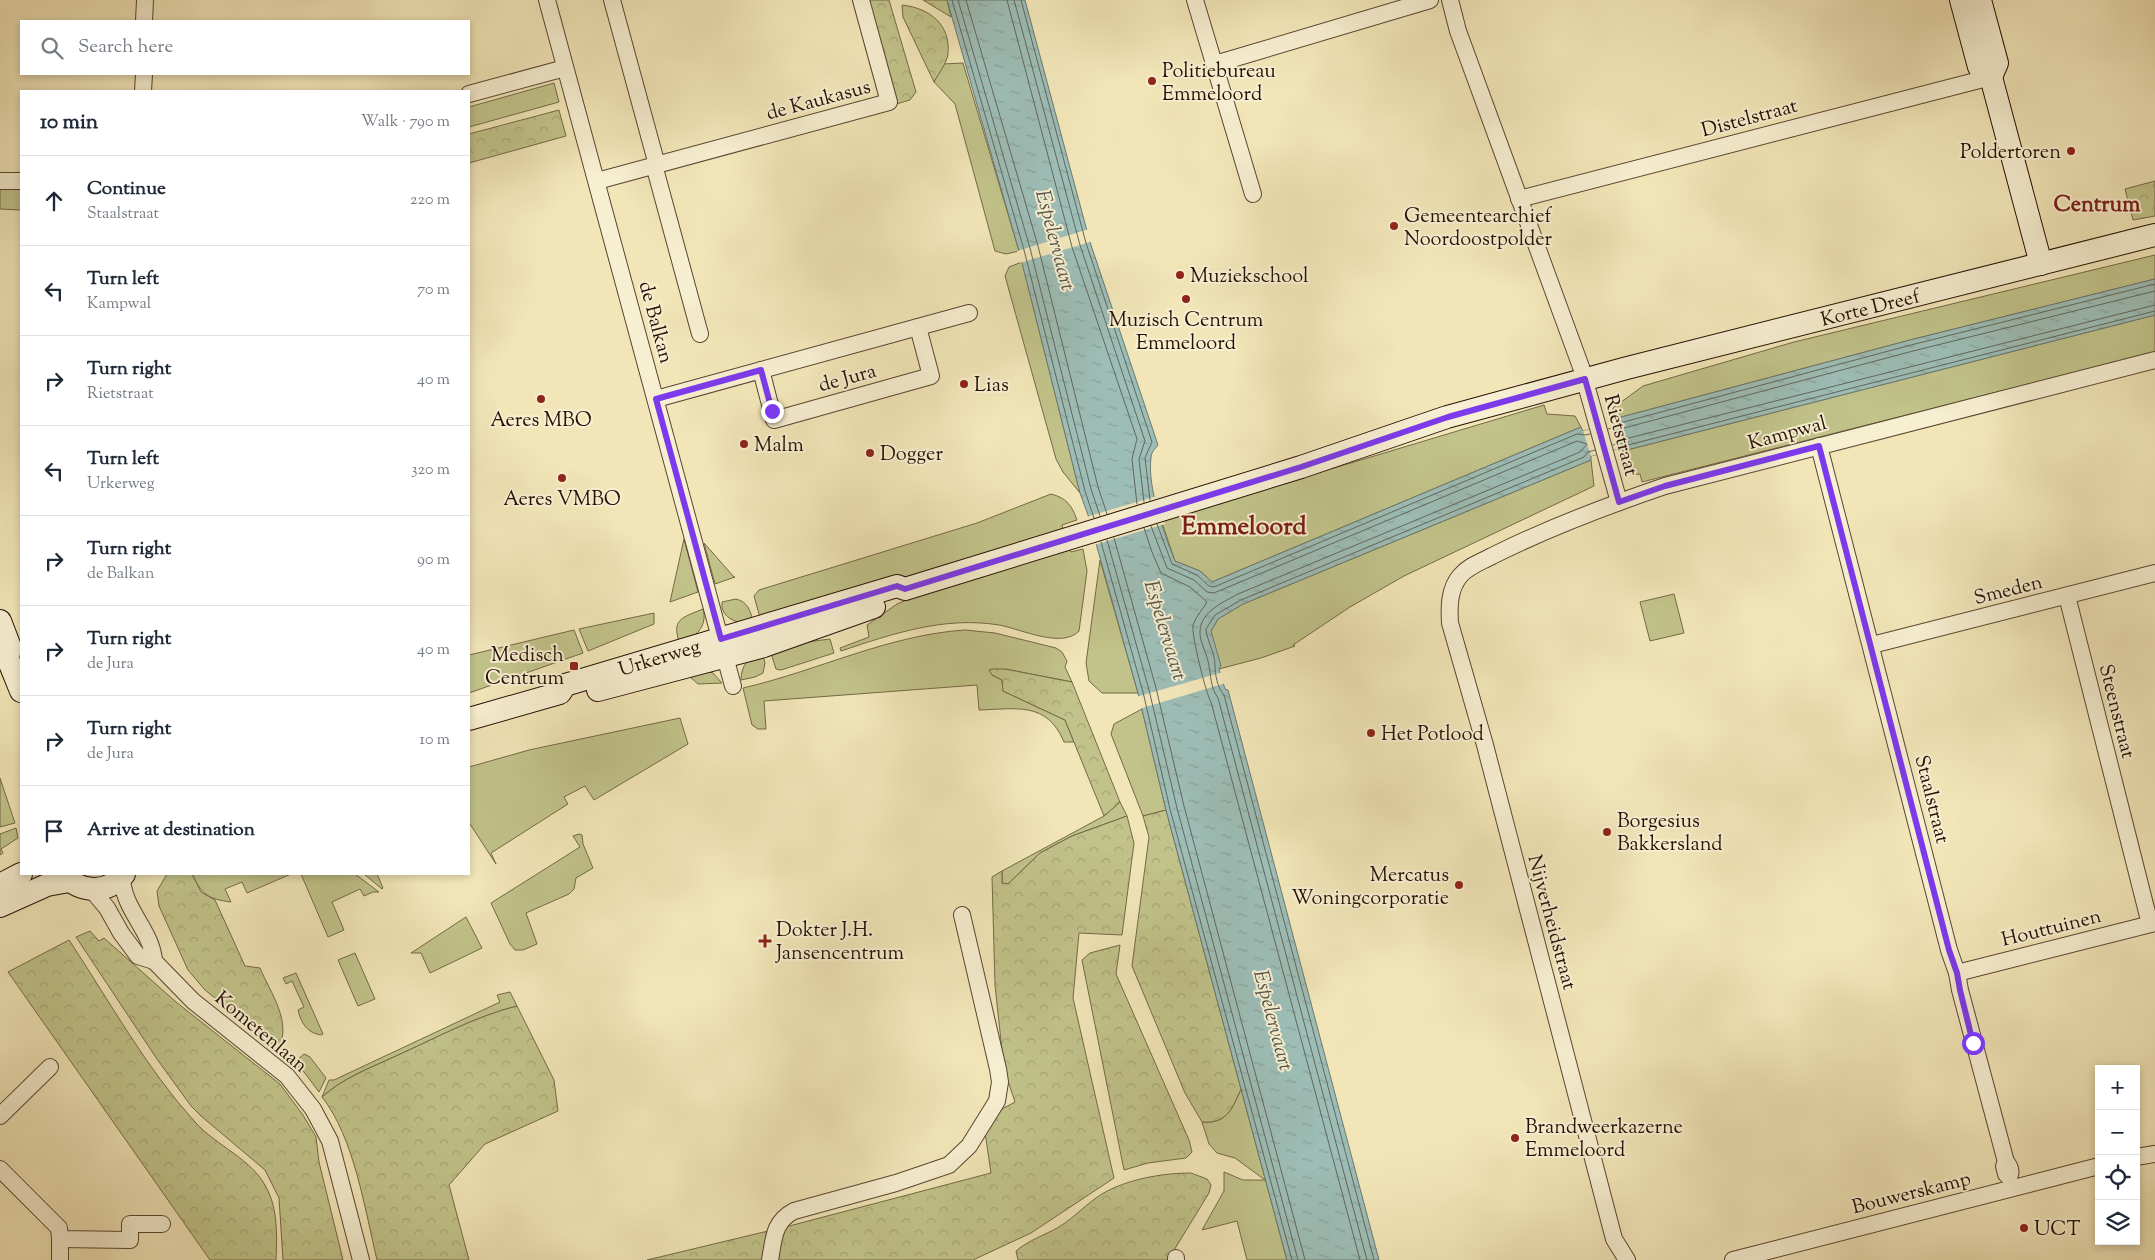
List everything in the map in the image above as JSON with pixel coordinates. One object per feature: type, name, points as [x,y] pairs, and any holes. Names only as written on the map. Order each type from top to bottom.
[{"type":"main road","points":[[1961,0],[1979,67],[1991,77],[2041,264]]},
{"type":"main road","points":[[1980,0],[1997,63],[1991,77]]},
{"type":"main road","name":"Korte Dreef","points":[[1585,379],[2155,235]]},
{"type":"main road","name":"Urkerweg","points":[[470,719],[560,693],[567,698],[645,679],[723,647],[764,646],[901,597],[905,589],[1301,467],[1448,417],[1585,379]]},
{"type":"main road","points":[[0,621],[10,647],[4,657],[20,690]]},
{"type":"main road","points":[[0,885],[20,875]]},
{"type":"main road","points":[[0,906],[66,877],[79,887],[91,889],[108,886],[123,875]]},
{"type":"street","points":[[144,20],[145,0]]},
{"type":"street","name":"de Balkan","points":[[547,0],[723,647]]},
{"type":"street","points":[[612,0],[700,334]]},
{"type":"street","name":"de Kaukasus","points":[[596,181],[889,102],[861,0]]},
{"type":"street","points":[[1195,0],[1253,194]]},
{"type":"street","points":[[1215,64],[1430,0]]},
{"type":"street","name":"Rietstraat","points":[[1450,0],[1458,31],[1585,379],[1619,502]]},
{"type":"street","points":[[470,94],[565,68]]},
{"type":"street","points":[[143,90],[144,75]]},
{"type":"street","name":"Distelstraat","points":[[1519,199],[1991,77]]},
{"type":"street","points":[[0,181],[20,182]]},
{"type":"street","name":"de Jura","points":[[656,399],[969,313]]},
{"type":"street","name":"de Jura","points":[[761,370],[774,420],[932,376],[918,327]]},
{"type":"street","name":"Kampwal","points":[[1452,591],[1460,575],[1472,566],[1522,541],[1619,502],[1665,486],[2155,360]]},
{"type":"street","name":"Staalstraat","points":[[1819,446],[2009,1176]]},
{"type":"street","name":"Smeden","points":[[1872,645],[2155,573]]},
{"type":"street","name":"Nijverheidstraat","points":[[1452,591],[1449,609],[1452,629],[1485,745],[1614,1239],[1627,1260]]},
{"type":"street","name":"Steenstraat","points":[[2067,596],[2152,923]]},
{"type":"street","name":"Urkerweg","points":[[723,647],[733,686]]},
{"type":"street","name":"Kometenlaan","points":[[123,875],[122,888],[125,898],[153,947],[154,961]]},
{"type":"street","name":"Kometenlaan","points":[[91,889],[107,908],[121,933],[138,956],[154,961],[193,1001],[287,1076],[309,1104],[330,1141],[361,1260]]},
{"type":"street","points":[[770,1260],[775,1231],[784,1216],[794,1210],[913,1178],[950,1165],[969,1146],[992,1110],[1000,1092],[998,1070],[962,915]]},
{"type":"street","name":"Houttuinen","points":[[1957,973],[2152,923]]},
{"type":"street","points":[[0,1116],[50,1067]]},
{"type":"street","points":[[2140,1156],[2155,1154]]},
{"type":"street","name":"Bouwerskamp","points":[[1733,1260],[2009,1176],[2095,1166]]},
{"type":"street","points":[[0,1169],[59,1228],[60,1260]]},
{"type":"street","points":[[60,1239],[130,1240],[130,1224],[162,1224]]},
{"type":"green space","points":[[866,0],[889,0],[916,92],[910,100],[893,105]]},
{"type":"green space","points":[[923,0],[947,0],[951,17]]},
{"type":"green space","points":[[902,5],[930,14],[937,20],[946,35],[948,54],[934,82],[903,17]]},
{"type":"green space","points":[[963,63],[1019,251],[1006,254],[995,251],[955,104],[934,82],[943,64]]},
{"type":"green space","points":[[554,83],[559,102],[470,127],[470,107]]},
{"type":"green space","points":[[559,110],[566,136],[470,163],[470,134]]},
{"type":"green space","points":[[2155,181],[2155,216],[2133,220],[2125,189]]},
{"type":"green space","points":[[0,189],[20,189],[20,210],[0,209]]},
{"type":"green space","points":[[2155,255],[2155,279],[1910,340],[1614,419],[1613,408],[1643,386],[1794,342]]},
{"type":"green space","points":[[1022,262],[1080,493],[1063,472],[1056,459],[1005,276],[1009,267]]},
{"type":"green space","points":[[2155,315],[2155,352],[1642,482],[1640,474],[1634,475],[1623,451]]},
{"type":"green space","points":[[1544,405],[1547,414],[1575,416],[1581,427],[1212,582],[1200,571],[1175,561],[1161,520]]},
{"type":"green space","points":[[1591,460],[1594,486],[1404,576],[1350,607],[1293,645],[1295,646],[1261,658],[1219,669],[1211,631],[1218,619],[1243,604]]},
{"type":"green space","points":[[1051,494],[1068,503],[1077,520],[1062,525],[1063,529],[761,621],[754,596],[759,590],[977,523]]},
{"type":"green space","points":[[684,539],[698,592],[670,602]]},
{"type":"green space","points":[[704,543],[734,577],[735,577],[715,584]]},
{"type":"green space","points":[[1069,548],[1071,552],[1083,549],[1087,571],[1079,631],[1072,636],[1052,638],[999,625],[958,623],[919,628],[879,638],[841,651],[840,648],[869,637],[867,625],[897,604],[923,593]]},
{"type":"green space","points":[[1100,560],[1138,693],[1102,693],[1089,681],[1086,663]]},
{"type":"green space","points":[[1674,594],[1684,633],[1650,641],[1640,602]]},
{"type":"green space","points":[[736,599],[744,602],[750,611],[754,623],[737,622],[724,613],[722,602]]},
{"type":"green space","points":[[703,609],[704,621],[699,631],[691,639],[680,645],[677,630],[680,621],[684,617]]},
{"type":"green space","points":[[654,613],[654,624],[588,651],[579,629]]},
{"type":"green space","points":[[574,630],[583,653],[470,693],[470,655]]},
{"type":"green space","points":[[965,630],[995,633],[1056,648],[1062,652],[1067,661],[1065,667],[1072,682],[1005,669],[992,675],[1002,680],[1003,691],[1065,720],[1074,742],[1064,742],[1057,729],[1049,720],[1029,710],[979,710],[977,685],[764,701],[766,729],[758,729],[752,725],[743,688],[771,681],[880,646],[936,633]]},
{"type":"green space","points":[[830,639],[834,653],[781,670],[776,669],[770,650],[777,646]]},
{"type":"green space","points":[[762,652],[765,663],[763,673],[741,680],[742,670],[747,662],[753,656]]},
{"type":"green space","points":[[1005,669],[1072,682],[1120,802],[1104,816],[1065,720],[1003,691],[1002,680],[992,675],[989,670]]},
{"type":"green space","points":[[706,671],[713,673],[722,683],[698,684],[690,677]]},
{"type":"green space","points":[[1142,709],[1166,810],[1143,816],[1111,734],[1114,724]]},
{"type":"green space","points":[[680,718],[688,744],[594,800],[585,786],[564,797],[568,804],[491,853],[496,864],[470,824],[470,767],[529,750]]},
{"type":"green space","points":[[0,778],[15,823],[0,827]]},
{"type":"green space","points":[[1120,802],[1127,816],[1072,836],[1040,853],[1008,884],[1002,883],[1002,871],[1104,816]]},
{"type":"green space","points":[[1166,810],[1241,1089],[1228,1114],[1223,1118],[1210,1122],[1202,1122],[1185,1093],[1132,966],[1149,837],[1143,816]]},
{"type":"green space","points":[[1127,816],[1134,843],[1122,935],[1079,933],[1073,998],[1114,1178],[1031,1233],[973,1260],[647,1260],[793,1225],[991,1173],[983,1119],[1015,1102],[1004,1069],[995,985],[992,877],[1002,871],[1002,883],[1008,884],[1040,853],[1072,836]]},
{"type":"green space","points":[[16,828],[18,838],[1,849],[3,853],[0,855],[0,834]]},
{"type":"green space","points":[[582,835],[583,844],[593,868],[576,878],[574,889],[569,894],[526,913],[537,944],[523,950],[515,950],[510,944],[491,903],[580,847],[573,836]]},
{"type":"green space","points":[[166,875],[192,875],[201,892],[215,900],[245,966],[260,968],[274,997],[282,1018],[283,1029],[278,1049],[205,990],[188,970],[159,906],[157,891]]},
{"type":"green space","points":[[193,875],[289,875],[247,893],[242,882],[225,889],[231,902],[211,897],[202,891]]},
{"type":"green space","points":[[301,875],[356,875],[379,892],[373,892],[364,896],[360,889],[332,902],[344,930],[328,937]]},
{"type":"green space","points":[[365,875],[377,875],[382,889]]},
{"type":"green space","points":[[466,917],[482,948],[430,973],[421,953],[411,953]]},
{"type":"green space","points":[[90,931],[99,941],[104,938],[176,1002],[280,1084],[303,1115],[316,1137],[319,1162],[343,1260],[283,1260],[279,1198],[265,1170],[191,1106],[157,1059],[76,937]]},
{"type":"green space","points":[[69,940],[160,1080],[204,1131],[244,1161],[261,1178],[271,1197],[275,1215],[276,1260],[210,1260],[8,972]]},
{"type":"green space","points":[[1120,945],[1116,974],[1189,1140],[1192,1152],[1186,1158],[1148,1163],[1124,1170],[1082,960],[1090,953]]},
{"type":"green space","points":[[355,953],[375,999],[358,1006],[338,960]]},
{"type":"green space","points":[[296,973],[323,1034],[321,1035],[308,1030],[303,1023],[298,1010],[304,1007],[292,981],[286,984],[283,978]]},
{"type":"green space","points":[[510,992],[517,1006],[471,1022],[367,1069],[339,1084],[322,1097],[329,1080],[334,1080],[500,1002],[497,995]]},
{"type":"green space","points":[[517,1006],[554,1080],[558,1111],[485,1144],[449,1185],[469,1260],[377,1260],[363,1197],[350,1153],[333,1113],[322,1097],[339,1084],[367,1069],[471,1022]]},
{"type":"green space","points":[[304,1054],[310,1057],[326,1078],[319,1092],[304,1072],[294,1063]]},
{"type":"green space","points":[[1241,1089],[1287,1260],[1247,1260],[1237,1221],[1202,1230],[1224,1191],[1224,1172],[1243,1180],[1265,1180],[1235,1158],[1217,1153],[1209,1144],[1202,1122],[1217,1120],[1228,1114]]},
{"type":"green space","points":[[1191,1173],[1207,1179],[1211,1185],[1209,1193],[1168,1260],[1018,1260],[1016,1251],[1021,1247],[1059,1227],[1102,1194],[1123,1184],[1145,1178]]},
{"type":"water","name":"Espelervaart","points":[[947,0],[1025,0],[1090,242],[1158,445],[1152,454],[1150,469],[1154,496],[1162,524],[1175,561],[1200,571],[1212,582],[1581,427],[1583,431],[1614,423],[1614,419],[1910,340],[2155,279],[2155,315],[1623,451],[1621,448],[1591,456],[1591,460],[1243,604],[1218,619],[1211,631],[1221,666],[1219,669],[1225,689],[1228,690],[1379,1260],[1287,1260],[1166,810],[1138,693],[1088,515],[1080,493],[1019,251]]},
{"type":"pier","points":[[1089,229],[1093,241],[1020,263],[1017,251]]},
{"type":"pier","points":[[1614,422],[1621,448],[1591,456],[1583,431]]},
{"type":"pier","points":[[1157,496],[1165,524],[1094,545],[1086,517]]},
{"type":"pier","points":[[1223,672],[1226,683],[1139,709],[1136,697]]},
{"type":"place","name":"Politiebureau Emmeloord","points":[[1152,81]]},
{"type":"place","name":"Poldertoren","points":[[2071,151]]},
{"type":"place","name":"Gemeentearchief Noordoostpolder","points":[[1394,226]]},
{"type":"place","name":"Muziekschool","points":[[1180,275]]},
{"type":"place","name":"Muzisch Centrum Emmeloord","points":[[1186,299]]},
{"type":"place","name":"Lias","points":[[964,384]]},
{"type":"place","name":"Aeres MBO","points":[[541,399]]},
{"type":"place","name":"Malm","points":[[744,444]]},
{"type":"place","name":"Dogger","points":[[870,453]]},
{"type":"place","name":"Aeres VMBO","points":[[562,478]]},
{"type":"place","name":"Medisch Centrum","points":[[574,666]]},
{"type":"place","name":"Het Potlood","points":[[1371,733]]},
{"type":"place","name":"Borgesius Bakkersland","points":[[1607,832]]},
{"type":"place","name":"Mercatus Woningcorporatie","points":[[1459,885]]},
{"type":"place","name":"Dokter J.H. Jansencentrum","points":[[765,941]]},
{"type":"place","name":"Brandweerkazerne Emmeloord","points":[[1515,1138]]},
{"type":"place","name":"UCT","points":[[2024,1228]]},
{"type":"district","name":"Centrum","points":[[2097,203]]},
{"type":"district","name":"Emmeloord","points":[[1244,525]]},
{"type":"route","points":[[772,411],[761,370],[656,399],[721,639],[897,586],[905,589],[1301,467],[1448,417],[1585,379],[1619,502],[1665,486],[1819,446],[1872,645],[1952,962],[1960,982],[1960,990],[1973,1043]]}]
